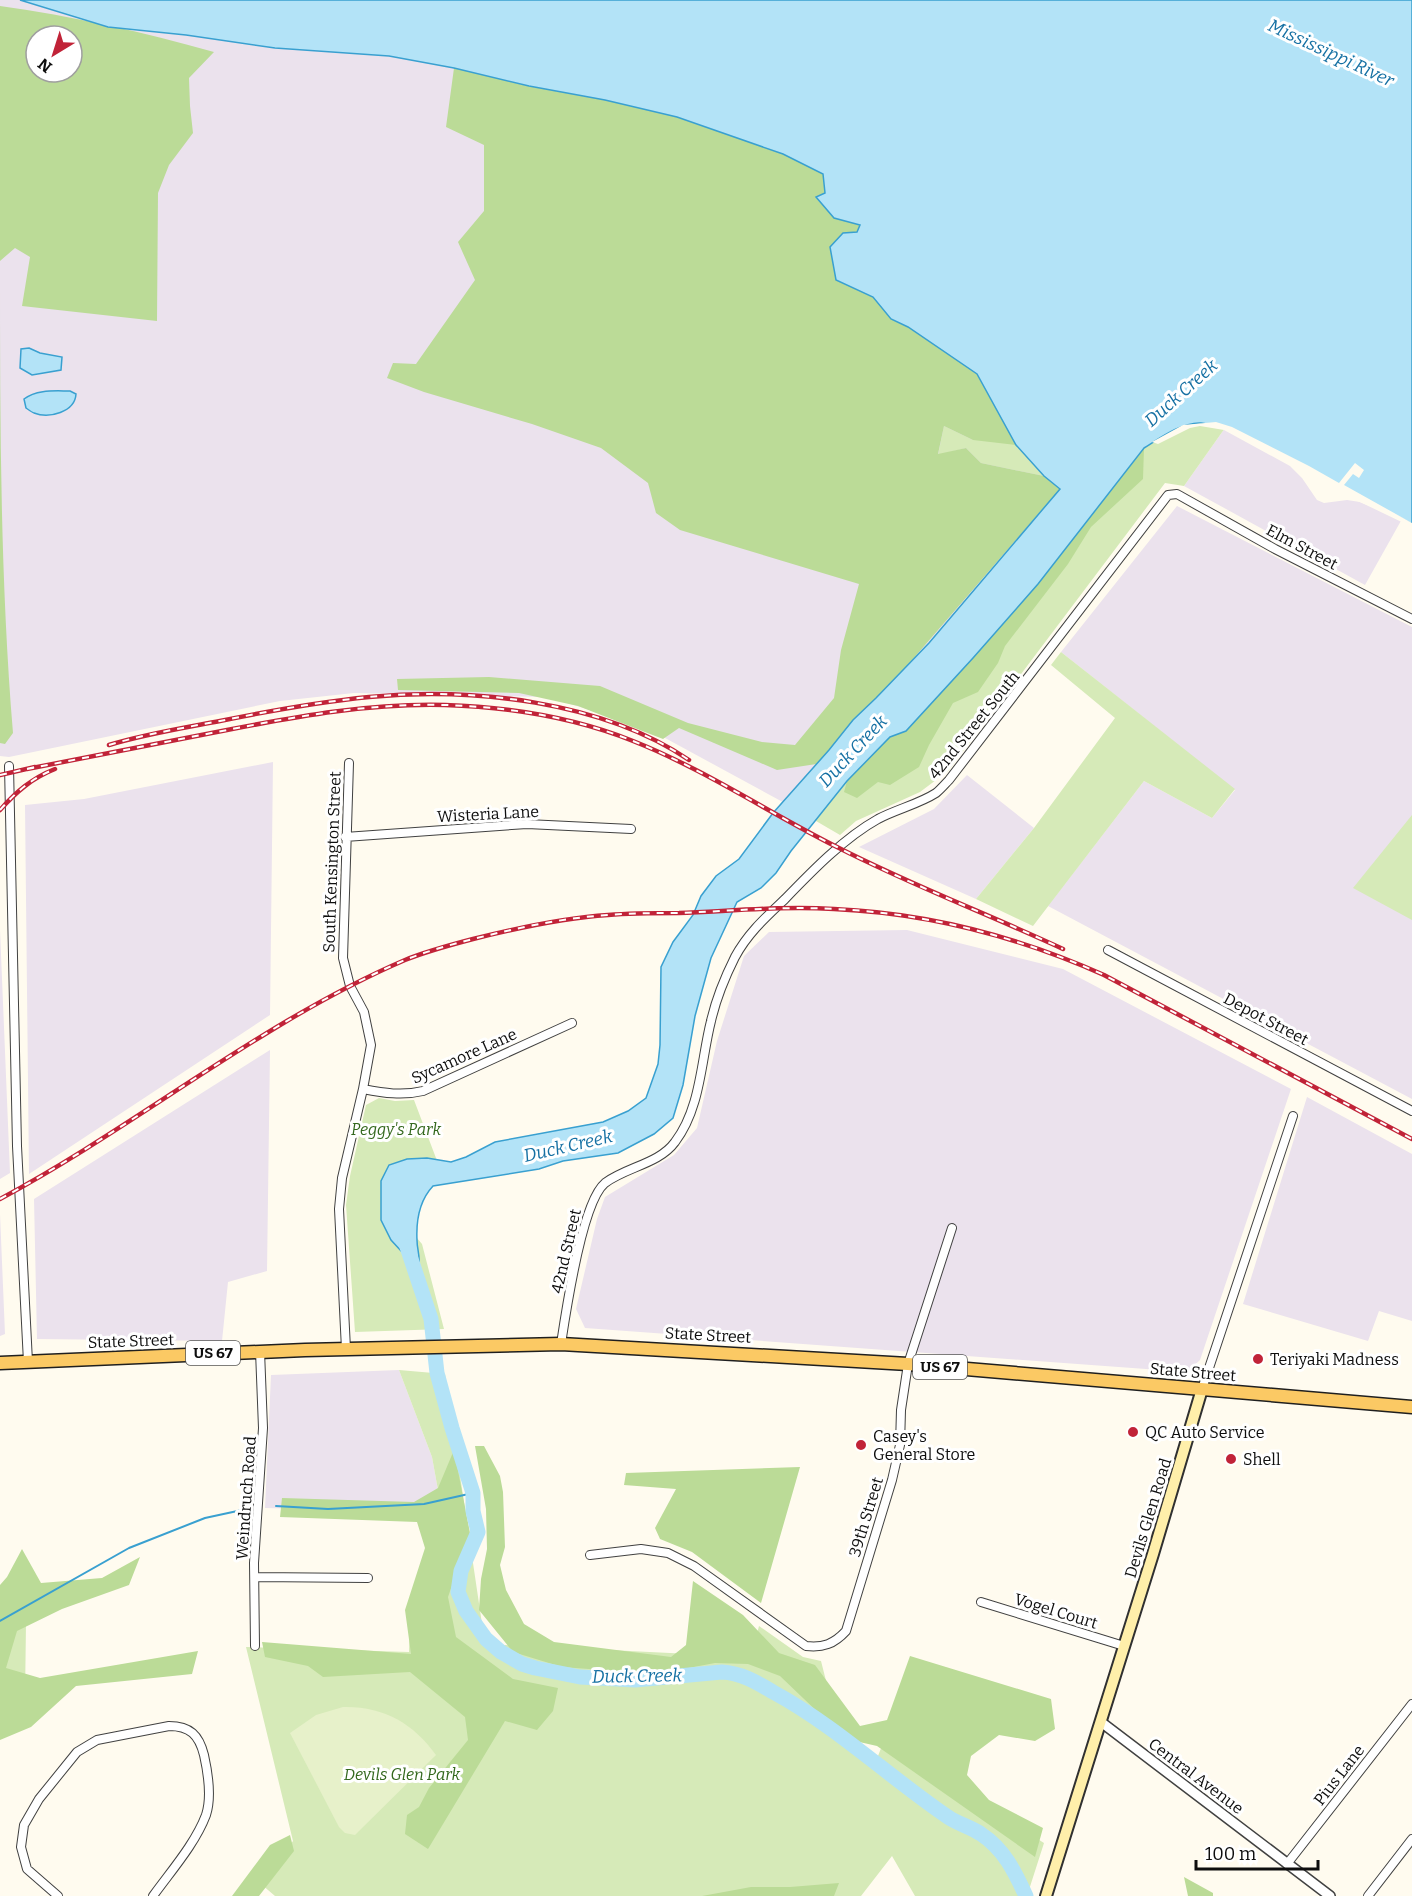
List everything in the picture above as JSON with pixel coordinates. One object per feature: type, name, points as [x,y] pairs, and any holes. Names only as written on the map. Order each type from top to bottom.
[{"type":"main road","name":"State Street","points":[[0,1363],[346,1348],[561,1344],[908,1364],[1412,1407]]},
{"type":"main road","name":"Devils Glen Road","points":[[1046,1896],[1202,1389]]},
{"type":"street","name":"42nd Street South","points":[[717,1001],[735,957],[749,934],[838,848],[877,820],[936,793],[950,780],[1168,495],[1182,496]]},
{"type":"street","name":"Elm Street","points":[[1182,496],[1275,549],[1412,619]]},
{"type":"street","name":"South Kensington Street","points":[[346,1348],[339,1209],[342,1179],[371,1045],[364,1012],[348,981],[342,958],[348,763]]},
{"type":"street","points":[[9,766],[17,1146],[28,1362]]},
{"type":"street","name":"Wisteria Lane","points":[[345,837],[526,824],[631,829]]},
{"type":"street","name":"Depot Street","points":[[1108,950],[1412,1111]]},
{"type":"street","name":"42nd Street","points":[[561,1344],[574,1269],[592,1201],[604,1184],[655,1158],[674,1144],[687,1123],[697,1090],[717,1001]]},
{"type":"street","name":"Sycamore Lane","points":[[363,1089],[401,1094],[423,1091],[572,1023]]},
{"type":"street","name":"Devils Glen Road","points":[[1202,1389],[1293,1116]]},
{"type":"street","name":"39th Street","points":[[590,1555],[641,1549],[668,1553],[694,1566],[806,1646],[818,1648],[838,1640],[846,1631],[892,1480],[900,1445],[901,1410],[908,1364],[952,1228]]},
{"type":"street","name":"Weindruch Road","points":[[255,1646],[254,1563],[263,1428],[260,1352]]},
{"type":"street","points":[[255,1577],[368,1578]]},
{"type":"street","name":"Vogel Court","points":[[981,1602],[1124,1646]]},
{"type":"street","name":"Pius Lane","points":[[1287,1864],[1412,1704]]},
{"type":"street","name":"Central Avenue","points":[[1101,1722],[1330,1896]]},
{"type":"street","points":[[58,1896],[27,1869],[21,1847],[24,1825],[39,1799],[77,1752],[98,1740],[170,1726],[181,1726],[193,1731],[199,1738],[207,1779],[207,1813],[196,1836],[153,1896]]},
{"type":"street","points":[[1368,1896],[1412,1839]]},
{"type":"shaded area","points":[[0,0],[20,0],[108,28],[186,35],[275,48],[389,56],[454,68],[528,86],[1060,489],[792,807],[643,726],[547,697],[354,693],[280,701],[9,757],[0,756]]},
{"type":"shaded area","points":[[1225,428],[1347,497],[1402,519],[1365,585],[1184,486]]},
{"type":"shaded area","points":[[1177,506],[1412,627],[1412,1099],[1048,906],[1144,781],[1212,818],[1235,790],[1061,652]]},
{"type":"shaded area","points":[[273,762],[270,1015],[29,1174],[25,805],[84,799]]},
{"type":"shaded area","points":[[967,775],[1034,828],[976,899],[859,847],[934,809]]},
{"type":"shaded area","points":[[0,930],[10,1173],[0,1179]]},
{"type":"shaded area","points":[[907,930],[1063,969],[1291,1089],[1200,1360],[1187,1372],[585,1328],[576,1309],[597,1219],[605,1197],[674,1155],[697,1128],[717,1041],[744,956],[769,932]]},
{"type":"shaded area","points":[[270,1050],[267,1271],[228,1282],[222,1341],[37,1339],[34,1199]]},
{"type":"shaded area","points":[[1307,1097],[1412,1154],[1412,1321],[1379,1311],[1368,1341],[1243,1304]]},
{"type":"shaded area","points":[[0,1214],[5,1334],[0,1336]]},
{"type":"shaded area","points":[[399,1370],[432,1457],[442,1512],[265,1508],[271,1375]]},
{"type":"green space","points":[[0,6],[107,25],[214,52],[189,78],[193,133],[169,165],[158,193],[157,321],[22,306],[30,257],[15,248],[0,261]]},
{"type":"green space","points":[[454,68],[677,117],[783,154],[823,173],[825,193],[817,197],[834,218],[860,225],[836,280],[873,297],[891,319],[908,327],[977,374],[1016,445],[973,440],[944,426],[938,454],[966,448],[981,463],[1044,476],[1060,489],[823,763],[777,770],[679,728],[663,739],[578,706],[519,693],[398,690],[397,679],[489,677],[600,686],[688,723],[762,742],[795,745],[834,698],[841,650],[859,584],[680,530],[656,513],[648,483],[601,448],[532,424],[424,392],[387,378],[393,363],[416,364],[475,280],[458,242],[484,211],[484,145],[446,127]]},
{"type":"green space","points":[[816,242],[1144,448],[1171,431],[1194,423],[1225,428],[1184,486],[1165,483],[948,771],[920,792],[856,821],[840,835],[792,807],[1060,489],[1044,476],[981,463],[966,448],[938,455],[944,426],[973,440],[821,277]]},
{"type":"green space","points":[[0,261],[3,556],[13,733],[5,744],[0,743]]},
{"type":"green space","points":[[1144,448],[1143,479],[1091,527],[1068,564],[1005,646],[998,663],[978,692],[953,703],[919,767],[890,785],[878,782],[857,798],[844,792],[847,781],[890,737],[906,730],[1038,584]]},
{"type":"green space","points":[[1061,652],[1235,789],[1212,818],[1144,781],[1033,926],[976,899],[1034,828],[1115,718],[1051,665]]},
{"type":"green space","points":[[1412,815],[1412,920],[1353,888]]},
{"type":"green space","name":"Peggy's Park","points":[[379,1098],[395,1101],[414,1100],[439,1166],[397,1215],[422,1244],[444,1329],[355,1332],[346,1205],[366,1105]]},
{"type":"green space","name":"Devils Glen Park","points":[[399,1370],[445,1374],[485,1644],[751,1657],[759,1626],[803,1657],[821,1661],[840,1736],[878,1756],[883,1743],[1044,1843],[1027,1896],[915,1896],[892,1856],[861,1896],[275,1896],[261,1884],[293,1841],[246,1647],[409,1652],[410,1610],[442,1512],[432,1457]]},
{"type":"green space","points":[[475,1446],[484,1446],[500,1476],[503,1492],[505,1547],[500,1565],[506,1590],[524,1624],[554,1642],[671,1657],[686,1645],[693,1581],[743,1615],[779,1653],[815,1665],[860,1726],[887,1720],[910,1656],[1051,1699],[1055,1729],[1035,1741],[999,1735],[971,1756],[967,1775],[989,1800],[1043,1828],[1035,1857],[877,1746],[855,1741],[826,1720],[780,1676],[748,1664],[715,1663],[656,1674],[562,1667],[513,1652],[479,1610],[481,1579],[487,1549],[486,1509]]},
{"type":"green space","points":[[454,1450],[470,1533],[448,1597],[456,1637],[513,1679],[558,1688],[553,1711],[537,1730],[505,1721],[428,1849],[405,1834],[407,1815],[419,1807],[429,1788],[468,1740],[465,1717],[410,1672],[323,1677],[308,1666],[265,1657],[262,1642],[411,1654],[405,1610],[425,1548],[417,1522],[280,1517],[282,1498],[414,1502],[438,1488]]},
{"type":"green space","points":[[800,1467],[761,1603],[692,1552],[660,1539],[655,1528],[676,1489],[624,1485],[626,1473]]},
{"type":"green space","points":[[22,1549],[41,1583],[102,1578],[140,1557],[129,1585],[62,1609],[17,1631],[6,1668],[40,1678],[198,1651],[192,1674],[76,1686],[31,1727],[0,1740],[0,1585],[7,1577]]},
{"type":"green space","points":[[26,1623],[25,1698],[0,1731],[0,1624]]},
{"type":"green space","points":[[343,1707],[358,1707],[384,1713],[396,1719],[417,1734],[436,1755],[355,1835],[345,1833],[339,1827],[290,1733],[316,1715]]},
{"type":"green space","points":[[290,1835],[294,1851],[259,1896],[232,1896],[270,1845]]},
{"type":"green space","points":[[1184,1877],[1213,1893],[1213,1896],[1188,1896]]},
{"type":"green space","points":[[839,1883],[834,1896],[702,1896],[751,1887]]},
{"type":"water","name":"Mississippi River","points":[[20,0],[1412,0],[1412,524],[1225,428],[1194,423],[1171,431],[1144,448],[1038,584],[973,658],[906,731],[890,737],[847,781],[776,873],[761,888],[737,902],[711,958],[695,1016],[683,1085],[673,1118],[654,1134],[618,1153],[563,1161],[539,1169],[433,1186],[424,1198],[419,1211],[417,1243],[419,1264],[414,1265],[391,1240],[381,1220],[381,1181],[389,1165],[407,1159],[427,1158],[451,1162],[495,1142],[603,1122],[628,1111],[646,1098],[658,1064],[661,967],[673,942],[693,915],[701,896],[716,876],[739,859],[773,813],[853,720],[929,643],[1060,489],[1044,476],[1016,445],[977,374],[908,327],[891,319],[873,297],[836,280],[830,247],[843,233],[857,232],[860,225],[834,218],[816,197],[825,193],[823,174],[783,154],[677,117],[454,68],[389,56],[275,48],[108,27]]},
{"type":"water","points":[[29,348],[40,353],[62,357],[61,370],[32,375],[20,368],[21,349]]},
{"type":"water","points":[[46,391],[70,391],[76,394],[75,400],[66,410],[40,415],[26,408],[24,399],[29,396]]},
{"type":"pier","points":[[1216,422],[1232,427],[1339,483],[1355,463],[1364,470],[1359,478],[1353,474],[1344,485],[1412,523],[1412,527],[1360,502],[1347,500],[1324,503],[1317,500],[1302,478],[1290,466],[1224,430],[1200,426],[1190,428],[1158,444],[1152,442],[1183,425]]},
{"type":"waterway","name":"Duck Creek","points":[[407,1247],[431,1319],[437,1373],[473,1493],[473,1511],[478,1532],[461,1571],[458,1592],[466,1611],[486,1639],[501,1652],[522,1664],[580,1677],[635,1680],[722,1672],[742,1676],[819,1720],[926,1802],[989,1840],[1008,1862],[1026,1896]]},
{"type":"waterway","points":[[276,1506],[328,1509],[424,1504],[473,1493]]},
{"type":"waterway","points":[[0,1621],[129,1548],[205,1518],[242,1510]]},
{"type":"railway","points":[[109,745],[164,732],[313,704],[409,694],[450,694],[493,697],[577,712],[617,724],[654,740],[689,760]]},
{"type":"railway","points":[[27,769],[281,720],[362,708],[445,705],[517,711],[587,726],[659,752],[865,861],[1063,949]]},
{"type":"railway","points":[[0,775],[35,767]]},
{"type":"railway","points":[[0,810],[25,786],[55,769]]},
{"type":"railway","points":[[0,1199],[51,1170],[300,1013],[405,960],[447,946],[523,927],[574,918],[626,914],[776,908],[869,911],[938,922],[1006,938],[1104,975],[1412,1139]]},
{"type":"place","name":"Teriyaki Madness","points":[[1258,1359]]},
{"type":"place","name":"QC Auto Service","points":[[1133,1432]]},
{"type":"place","name":"Casey's General Store","points":[[861,1445]]},
{"type":"place","name":"Shell","points":[[1231,1459]]}]
